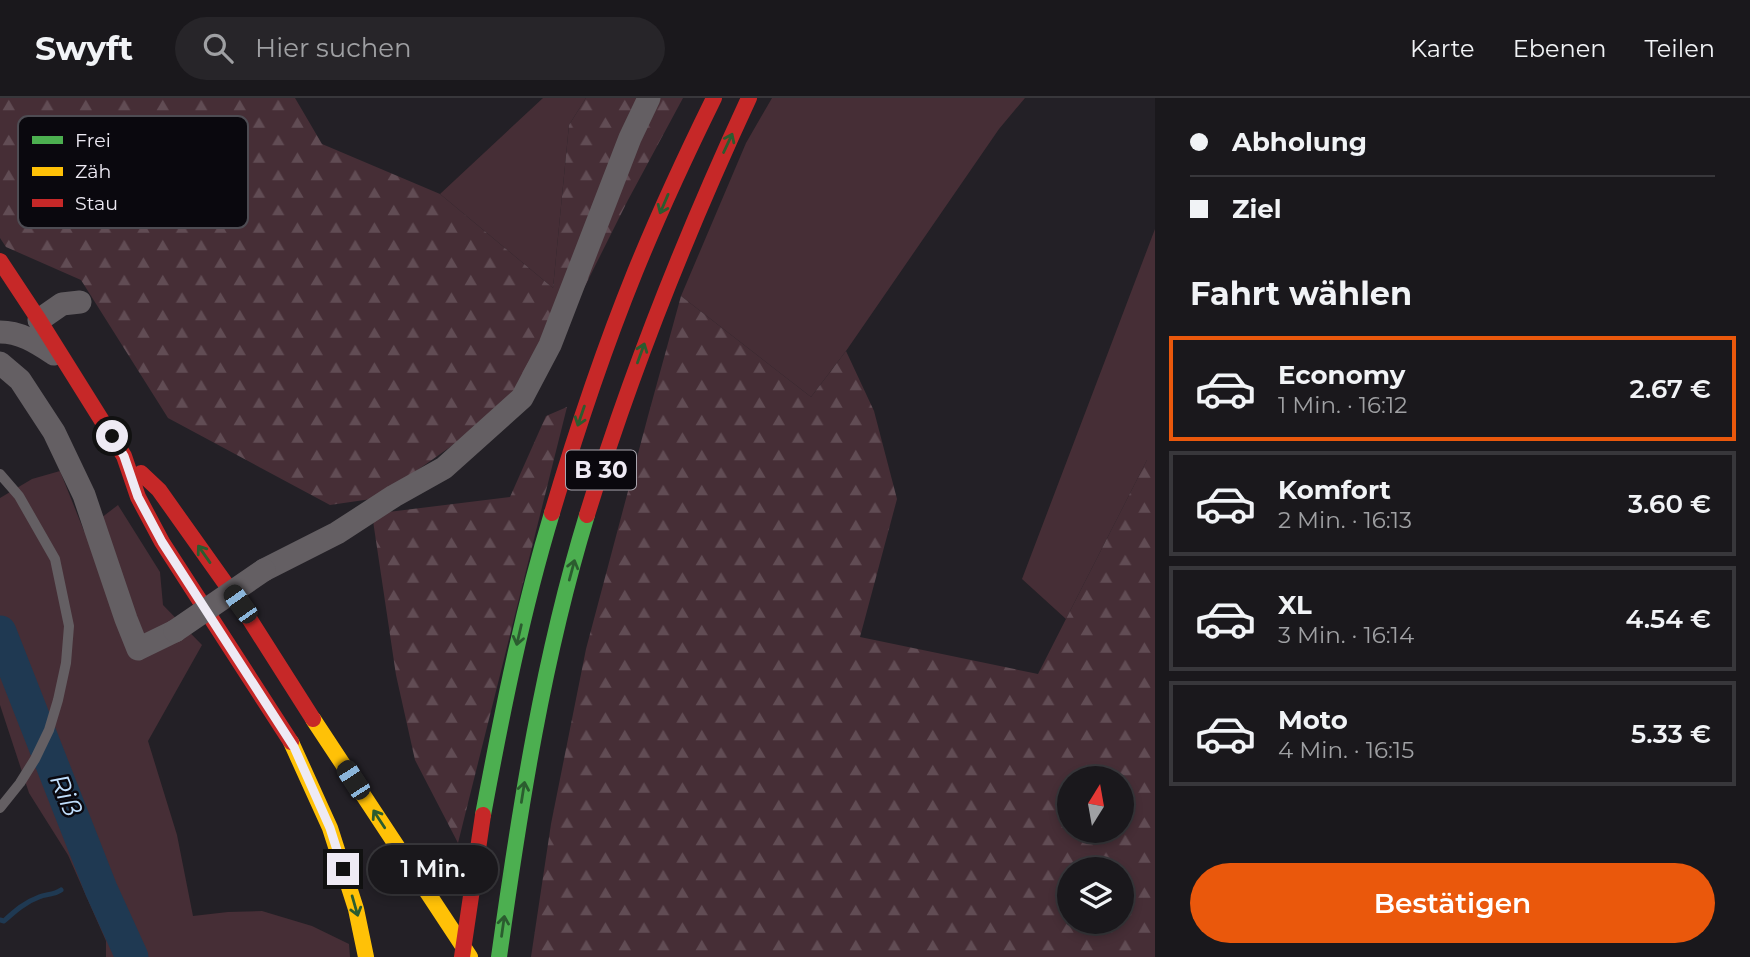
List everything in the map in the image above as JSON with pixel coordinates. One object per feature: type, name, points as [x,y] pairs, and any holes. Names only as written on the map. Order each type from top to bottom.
[{"type":"main road","name":"B 30","points":[[462,957],[498,728],[520,627],[563,471],[640,260],[714,98]]},
{"type":"main road","name":"B 30","points":[[499,957],[525,779],[544,682],[568,582],[595,489],[631,379],[670,277],[749,98]]},
{"type":"main road","points":[[0,261],[8,289],[39,320],[65,360],[124,456],[138,497],[162,542],[294,747],[330,828],[356,909],[366,957]]},
{"type":"main road","points":[[124,456],[159,490],[240,604],[470,957]]},
{"type":"street","points":[[0,363],[20,380],[54,432],[83,495],[138,649],[175,631],[264,570],[337,533],[444,468],[522,398],[551,345],[630,138],[649,98]]},
{"type":"street","points":[[39,320],[62,304],[80,302]]},
{"type":"street","points":[[0,332],[12,332],[30,338],[65,360]]},
{"type":"lane","points":[[0,474],[19,496],[55,559],[69,626],[66,663],[49,730],[20,783],[0,808]]},
{"type":"green space","points":[[0,98],[295,98],[322,144],[440,194],[553,288],[569,125],[586,98],[683,98],[574,308],[501,411],[378,498],[330,505],[168,418],[81,280],[6,247],[0,238]]},
{"type":"green space","points":[[543,98],[586,98],[569,125],[553,288],[440,194]]},
{"type":"green space","points":[[772,98],[1025,98],[999,129],[846,351],[811,397],[681,296],[746,143]]},
{"type":"green space","points":[[1155,229],[1155,475],[1147,460],[1066,619],[1022,579]]},
{"type":"green space","points":[[681,296],[811,397],[846,351],[874,411],[897,499],[860,637],[1038,674],[1150,454],[1155,465],[1155,957],[531,957],[551,824],[586,649]]},
{"type":"green space","points":[[567,407],[458,843],[415,760],[396,675],[372,514],[510,497],[546,416]]},
{"type":"green space","points":[[60,471],[84,531],[118,505],[160,572],[163,605],[202,645],[148,741],[177,835],[193,916],[262,911],[312,926],[349,944],[350,957],[142,957],[131,934],[106,941],[68,855],[29,793],[0,705],[0,498],[32,479]]},
{"type":"green space","points":[[131,934],[142,957],[106,957],[106,941]]},
{"type":"waterway","name":"Riß","points":[[0,632],[101,889],[132,957]]},
{"type":"waterway","points":[[0,920],[4,921],[34,899],[61,890]]},
{"type":"traffic: fast","points":[[483,815],[513,663],[552,513]]},
{"type":"traffic: fast","points":[[499,957],[534,734],[571,569],[587,515]]},
{"type":"traffic: slow","points":[[313,719],[470,957]]},
{"type":"traffic: slow","points":[[291,742],[330,828],[356,909],[366,957]]},
{"type":"traffic: jam","points":[[552,513],[590,392],[623,302],[663,206],[714,98]]},
{"type":"traffic: jam","points":[[587,515],[622,408],[661,303],[749,98]]},
{"type":"traffic: jam","points":[[0,261],[124,456],[138,497],[162,542],[291,742]]},
{"type":"traffic: jam","points":[[141,473],[159,490],[240,604],[313,719]]},
{"type":"traffic: jam","points":[[462,957],[483,815]]},
{"type":"route","points":[[112,436],[124,456],[138,497],[162,542],[294,747],[330,828],[343,869]]}]
